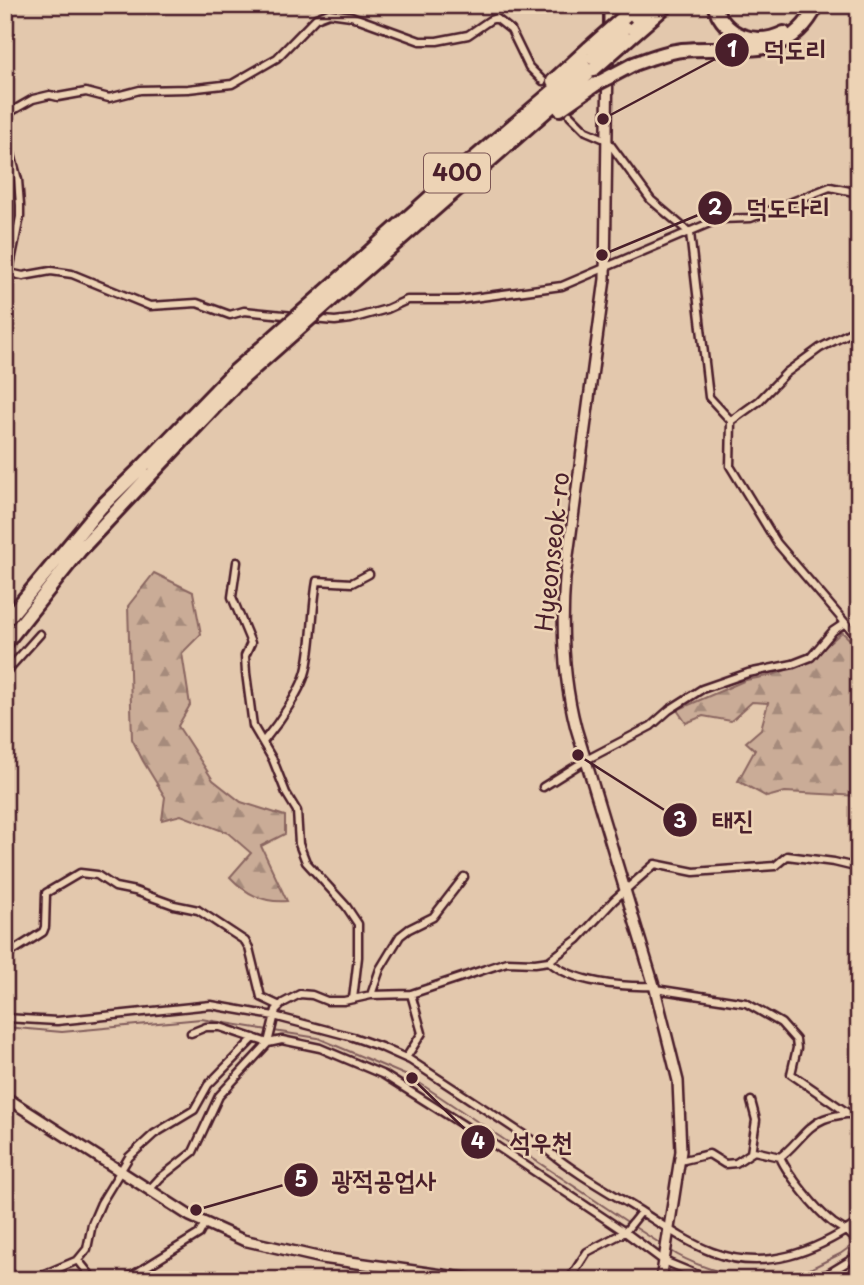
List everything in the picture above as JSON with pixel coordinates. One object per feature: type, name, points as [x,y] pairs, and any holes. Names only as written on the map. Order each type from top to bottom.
[{"type":"highway","name":"400","points":[[328,295],[408,233],[628,22],[652,5]]},
{"type":"highway","name":"400","points":[[628,22],[667,5]]},
{"type":"highway","points":[[714,5],[732,32],[743,38],[757,39],[776,37],[788,32],[800,21],[810,5]]},
{"type":"highway","points":[[408,233],[550,116],[596,84],[634,64],[661,54],[682,50],[748,51],[774,46],[800,30],[817,5]]},
{"type":"highway","points":[[591,58],[628,22]]},
{"type":"highway","name":"400","points":[[5,622],[101,507],[149,467],[515,115],[591,58]]},
{"type":"highway","name":"400","points":[[5,644],[149,467]]},
{"type":"street","points":[[606,268],[609,5]]},
{"type":"street","points":[[5,115],[33,99],[50,95],[58,97],[86,92],[109,98],[140,90],[188,89],[232,84],[277,58],[316,18],[329,13],[351,16],[420,41],[437,41],[468,35],[496,18],[511,30],[529,67],[543,81]]},
{"type":"street","points":[[570,115],[586,131],[607,140],[651,200],[690,233],[709,397],[731,421],[730,466],[777,543],[859,639]]},
{"type":"street","points":[[5,132],[18,180],[20,217],[10,266],[6,272],[23,276],[51,271],[72,274],[149,306],[197,303],[230,315],[244,311],[335,321],[370,314],[407,299],[458,300],[562,286],[719,219],[751,218],[830,187],[859,193]]},
{"type":"street","name":"Hyeonseok-ro","points":[[606,268],[562,608],[567,692],[654,987],[678,1081],[680,1161],[663,1273]]},
{"type":"street","points":[[731,421],[758,401],[786,373],[820,348],[859,328]]},
{"type":"street","points":[[237,562],[232,597],[251,643],[245,656],[253,726],[273,760],[286,793],[297,811],[299,844],[306,862],[346,906],[358,924],[358,957],[353,999]]},
{"type":"street","points":[[263,742],[282,719],[307,670],[317,580],[352,583],[369,574]]},
{"type":"street","points":[[543,787],[586,760],[651,726],[669,710],[702,689],[748,673],[793,664],[811,656],[833,631],[845,623]]},
{"type":"street","points":[[5,673],[40,634]]},
{"type":"street","points":[[148,1189],[193,1152],[219,1096],[269,1041],[274,1016],[280,1006],[300,994],[327,1000],[411,994],[507,962],[549,961],[578,939],[614,900],[655,864],[694,872],[775,866],[787,856],[859,868]]},
{"type":"street","points":[[5,956],[43,932],[46,893],[80,873],[97,875],[115,887],[198,910],[245,941],[261,997],[280,1006]]},
{"type":"street","points":[[371,995],[380,969],[400,936],[433,917],[464,877]]},
{"type":"street","points":[[549,961],[582,979],[654,987],[746,1003],[781,1023],[796,1040],[792,1074],[849,1114]]},
{"type":"street","points":[[406,1058],[422,1033],[411,994]]},
{"type":"street","points":[[5,1018],[57,1021],[211,1005],[274,1016],[353,1037],[406,1058],[668,1231],[713,1252],[758,1260],[801,1254],[848,1231],[859,1222]]},
{"type":"street","points":[[191,1034],[206,1027],[220,1027],[254,1038],[282,1040],[320,1048],[384,1075],[495,1144],[625,1232],[663,1273],[710,1280]]},
{"type":"street","points":[[31,1280],[78,1260],[87,1249],[92,1224],[121,1172],[141,1144],[194,1110],[208,1085],[254,1038]]},
{"type":"street","points":[[5,1097],[205,1223],[259,1245],[322,1258],[472,1279]]},
{"type":"street","points":[[751,1101],[756,1120],[751,1153]]},
{"type":"street","points":[[680,1161],[709,1154],[725,1164],[736,1163],[754,1151],[780,1157],[790,1150],[811,1126],[824,1119],[859,1112]]},
{"type":"street","points":[[780,1157],[785,1169],[803,1191],[832,1222],[848,1231],[859,1244]]},
{"type":"street","points":[[569,1280],[587,1252],[625,1232],[641,1212]]},
{"type":"street","points":[[125,1280],[199,1234],[205,1223]]},
{"type":"street","points":[[809,1280],[828,1274],[859,1255]]},
{"type":"street","points":[[78,1260],[94,1280]]},
{"type":"street","points":[[393,1267],[407,1280]]},
{"type":"street","points":[[655,1280],[663,1273]]},
{"type":"green space","points":[[154,573],[193,592],[201,634],[182,653],[190,705],[178,726],[213,780],[241,802],[285,816],[285,834],[261,846],[287,901],[256,896],[230,877],[251,853],[228,833],[181,815],[162,820],[165,797],[132,739],[128,606]]},
{"type":"green space","points":[[842,632],[859,648],[859,796],[785,792],[767,797],[738,781],[755,750],[746,742],[761,729],[768,703],[752,702],[731,721],[703,716],[686,723],[677,710],[746,680],[773,675],[809,661]]},
{"type":"waterway","points":[[5,1027],[62,1032],[201,1019],[268,1030]]},
{"type":"waterway","points":[[274,1031],[318,1038],[412,1078],[629,1223]]},
{"type":"waterway","points":[[633,1226],[664,1246]]},
{"type":"waterway","points":[[766,1280],[794,1277],[854,1244]]},
{"type":"waterway","points":[[668,1249],[719,1272],[752,1280]]},
{"type":"place","name":"덕도리","points":[[603,119]]},
{"type":"place","name":"덕도다리","points":[[602,255]]},
{"type":"place","name":"태진","points":[[578,755]]},
{"type":"place","name":"석우천","points":[[412,1078]]},
{"type":"place","name":"광적공업사","points":[[196,1210]]}]
